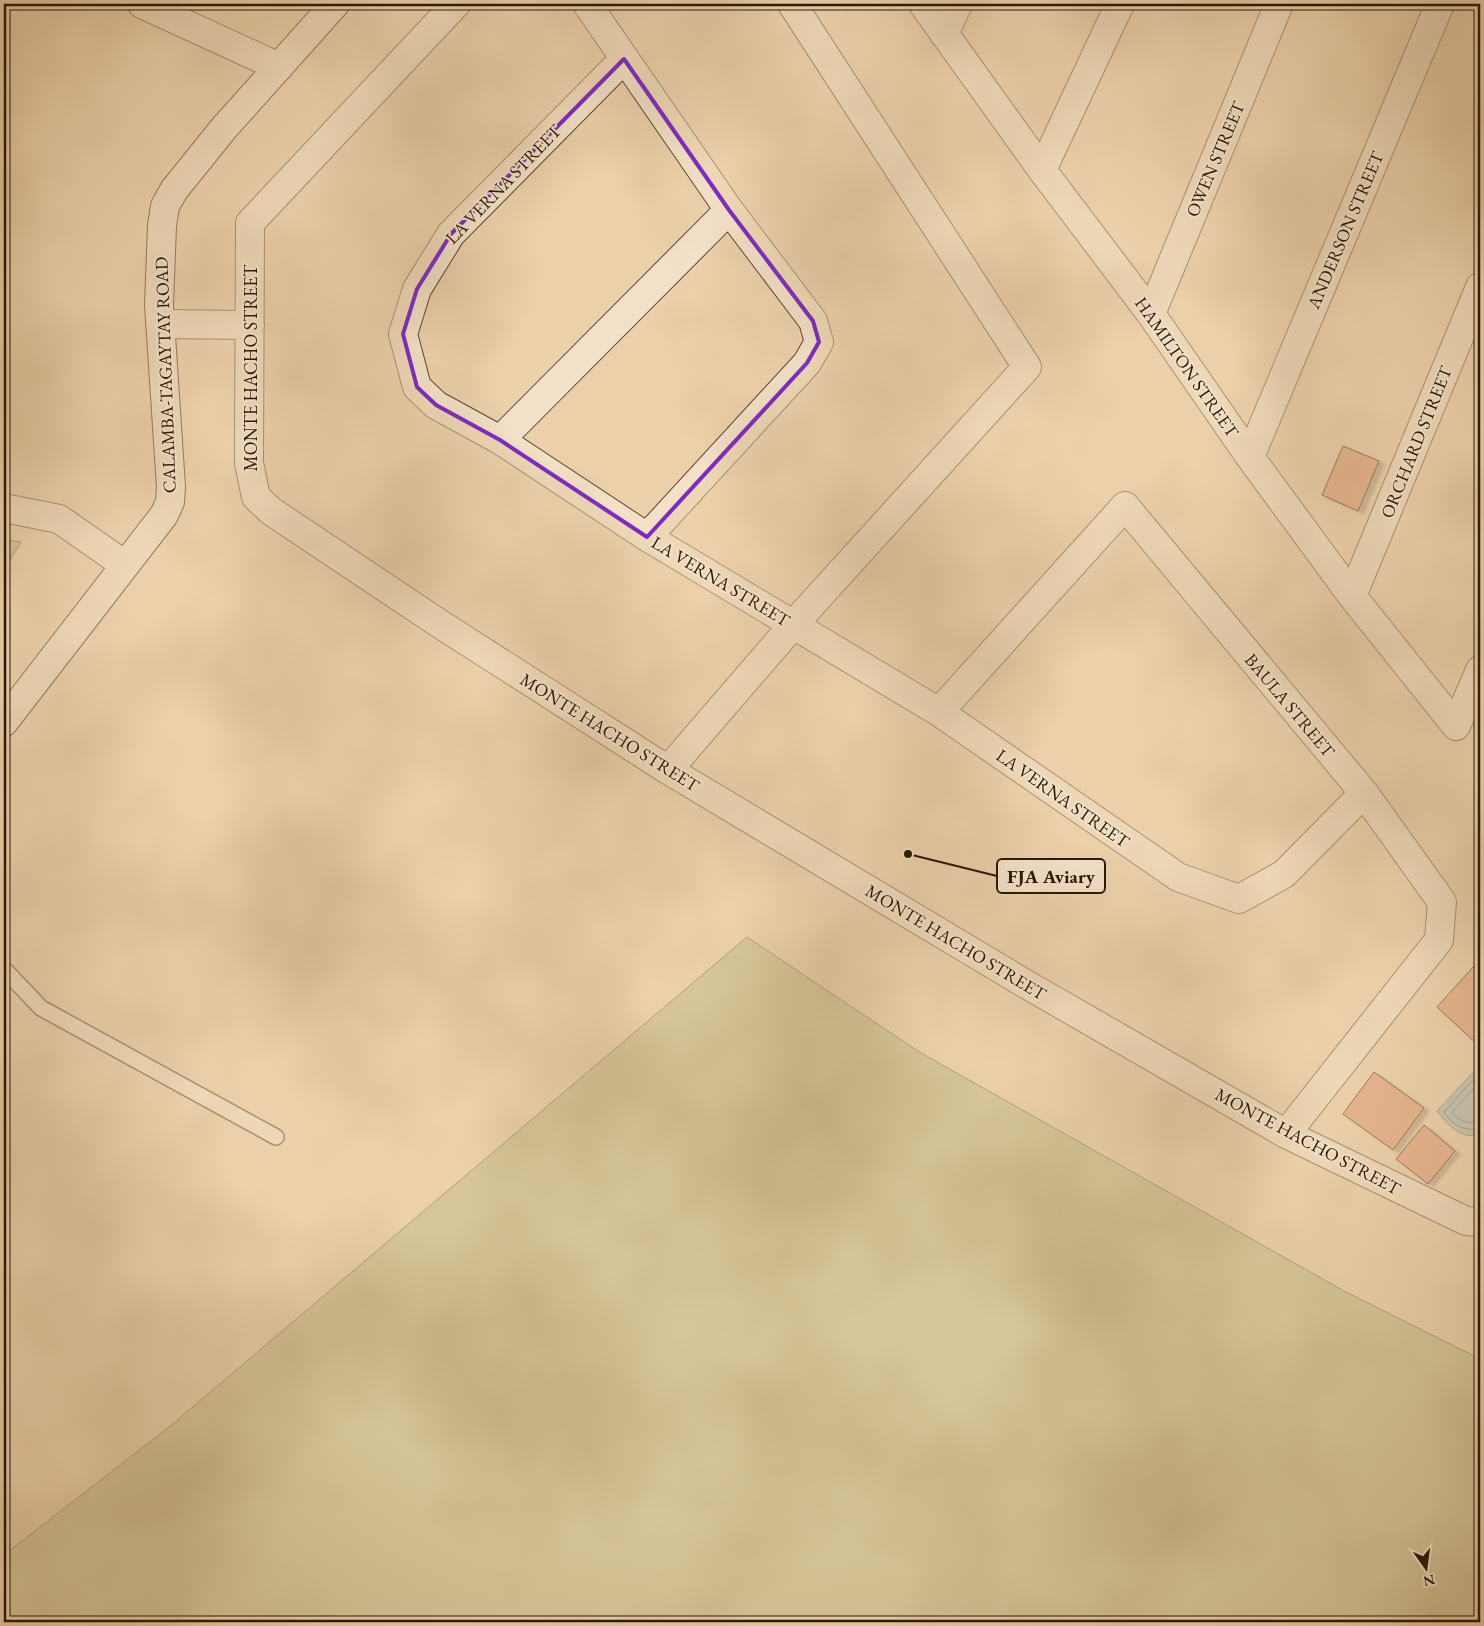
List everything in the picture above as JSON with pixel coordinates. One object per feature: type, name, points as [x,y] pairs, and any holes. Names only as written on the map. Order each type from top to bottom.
[{"type":"street","points":[[142,4],[279,67]]},
{"type":"street","name":"CALAMBA-TAGAYTAY ROAD","points":[[4,722],[164,515],[170,502],[171,487],[160,324],[161,246],[165,206],[174,190],[224,128],[335,4]]},
{"type":"street","name":"MONTE HACHO STREET","points":[[456,4],[250,223],[249,463],[256,497],[270,510],[437,622],[668,770],[1024,983],[1286,1134],[1466,1221],[1480,1222]]},
{"type":"street","points":[[587,4],[729,210],[813,321],[819,342],[807,363],[647,537]]},
{"type":"street","points":[[668,770],[793,625],[1027,367],[792,4]]},
{"type":"street","name":"HAMILTON STREET","points":[[923,4],[1042,170],[1150,314],[1250,457],[1352,596],[1456,726],[1480,670]]},
{"type":"street","points":[[944,34],[958,4]]},
{"type":"street","points":[[1042,170],[1120,4]]},
{"type":"street","name":"OWEN STREET","points":[[1150,314],[1279,4]]},
{"type":"street","name":"ANDERSON STREET","points":[[1250,457],[1440,4]]},
{"type":"street","name":"LA VERNA STREET","points":[[624,59],[451,234],[417,289],[403,334],[417,387],[436,405],[500,440],[647,537],[939,712],[1178,877],[1239,899],[1284,874],[1364,793]]},
{"type":"street","points":[[500,440],[729,210]]},
{"type":"street","name":"ORCHARD STREET","points":[[1352,596],[1480,288]]},
{"type":"street","points":[[160,324],[250,325]]},
{"type":"street","name":"BAULA STREET","points":[[939,712],[1125,506],[1364,793],[1442,902],[1439,940],[1286,1134]]},
{"type":"street","points":[[4,508],[59,519],[125,565]]},
{"type":"lane","points":[[4,969],[41,1008],[276,1137]]},
{"type":"highlighted area","points":[[624,59],[729,210],[813,321],[819,342],[807,363],[647,537],[500,440],[436,405],[417,387],[403,334],[417,289],[451,234]]},
{"type":"shaded area","points":[[4,539],[21,542],[4,569]]},
{"type":"shaded area","points":[[747,937],[921,1053],[1344,1291],[1480,1359],[1480,1622],[4,1622],[4,1555],[169,1427]]},
{"type":"water","points":[[1480,1065],[1480,1132],[1474,1135],[1462,1134],[1450,1126],[1437,1111]]},
{"type":"building","points":[[1343,446],[1379,461],[1358,511],[1322,495]]},
{"type":"building","points":[[1474,966],[1480,972],[1480,1042],[1478,1045],[1437,1007]]},
{"type":"building","points":[[1374,1072],[1424,1108],[1393,1150],[1343,1114]]},
{"type":"building","points":[[1424,1125],[1455,1151],[1428,1184],[1396,1159]]},
{"type":"place","name":"FJA Aviary","points":[[908,854]]}]
